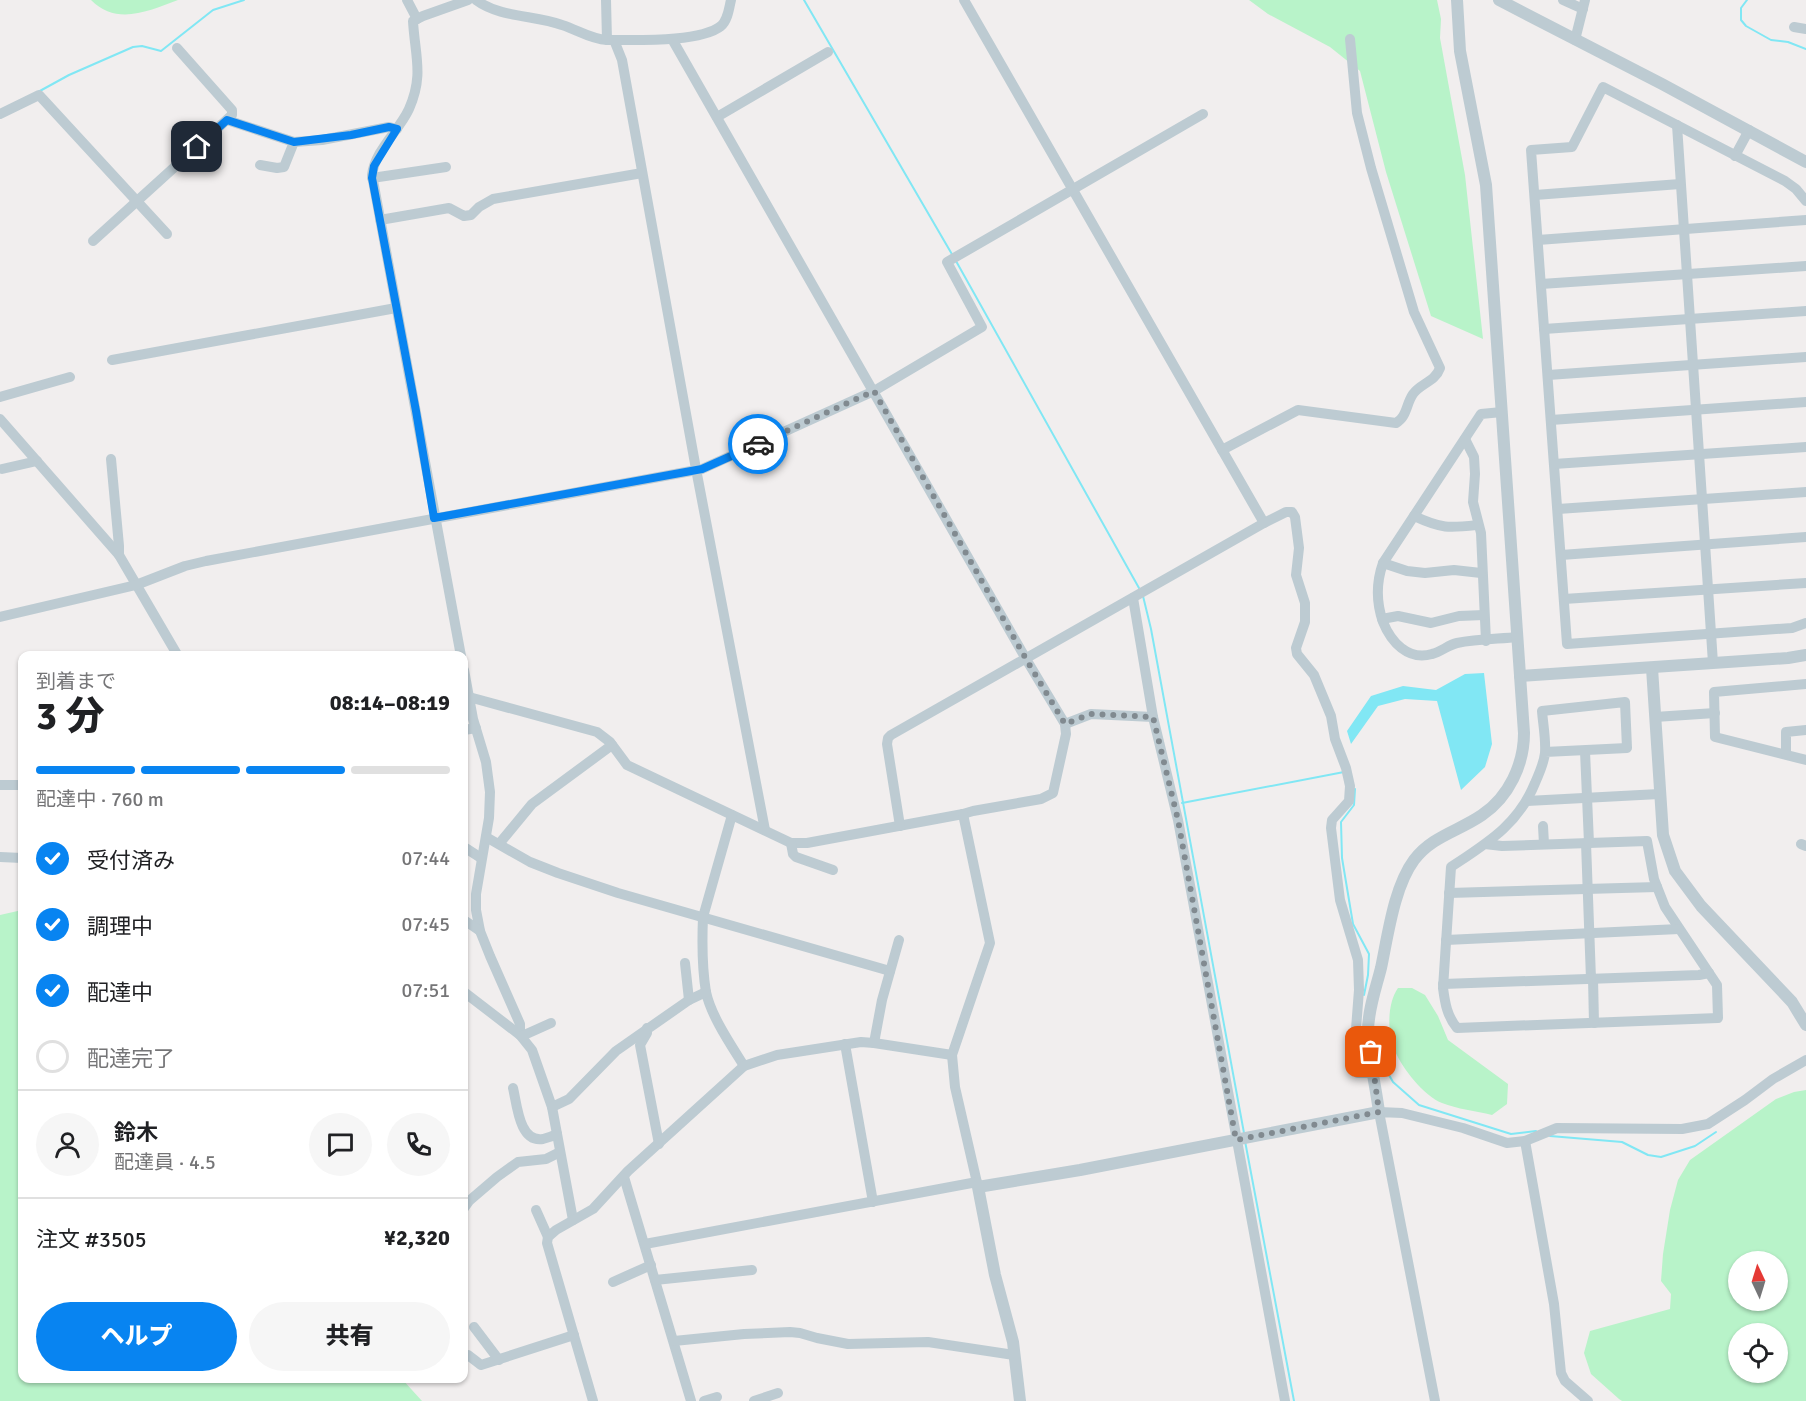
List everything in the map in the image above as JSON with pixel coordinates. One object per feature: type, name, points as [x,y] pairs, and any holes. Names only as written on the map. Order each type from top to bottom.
[{"type":"street","points":[[407,0],[417,19]]},
{"type":"street","points":[[460,651],[372,178],[374,166],[408,110],[418,79],[413,21],[468,0]]},
{"type":"street","points":[[476,0],[518,16],[561,24],[589,37],[610,40],[672,39],[706,32],[721,26],[727,16],[731,0]]},
{"type":"street","points":[[964,0],[1264,523]]},
{"type":"street","points":[[1435,1401],[1379,1112],[1368,1032],[1395,905],[1408,870],[1422,851],[1442,835],[1482,815],[1502,797],[1520,762],[1524,741],[1486,185],[1460,51],[1457,0]]},
{"type":"street","points":[[1499,0],[1806,162]]},
{"type":"street","points":[[1563,0],[1584,4],[1575,40]]},
{"type":"street","points":[[604,2],[610,40],[622,60],[696,470],[765,830]]},
{"type":"street","points":[[1794,27],[1806,29]]},
{"type":"street","points":[[469,697],[582,727],[604,737],[627,765],[791,843],[807,843],[963,814],[973,810],[1041,799],[1053,793],[1066,734],[1065,724],[672,39]]},
{"type":"street","points":[[1222,450],[1298,410],[1396,423],[1402,420],[1413,394],[1436,378],[1440,368],[1414,312],[1371,168],[1356,113],[1350,39]]},
{"type":"street","points":[[93,241],[232,115],[232,110],[177,48]]},
{"type":"street","points":[[717,117],[828,52]]},
{"type":"street","points":[[1806,201],[1785,181],[1603,87],[1572,147],[1531,150],[1567,644],[1792,628],[1806,623]]},
{"type":"street","points":[[0,114],[39,95],[167,234]]},
{"type":"street","points":[[0,617],[136,585],[184,566],[206,561],[702,469],[874,391],[982,327],[947,262],[1203,114]]},
{"type":"street","points":[[227,120],[294,142],[332,138],[389,127],[397,129]]},
{"type":"street","points":[[1677,125],[1713,663]]},
{"type":"street","points":[[1735,156],[1749,130]]},
{"type":"street","points":[[260,165],[277,168],[284,166],[294,142]]},
{"type":"street","points":[[372,178],[446,167]]},
{"type":"street","points":[[380,220],[450,208],[464,216],[471,216],[479,207],[492,199],[642,173]]},
{"type":"street","points":[[1535,195],[1680,184]]},
{"type":"street","points":[[1538,240],[1806,220]]},
{"type":"street","points":[[1541,284],[1806,266]]},
{"type":"street","points":[[112,360],[396,308]]},
{"type":"street","points":[[1544,329],[1806,311]]},
{"type":"street","points":[[1548,375],[1806,357]]},
{"type":"street","points":[[0,397],[70,378]]},
{"type":"street","points":[[1551,420],[1806,402]]},
{"type":"street","points":[[1502,412],[1481,414],[1383,563],[1379,574],[1377,594],[1382,619],[1395,643],[1403,650],[1413,654],[1431,654],[1458,643],[1518,637]]},
{"type":"street","points":[[0,419],[118,555],[175,651]]},
{"type":"street","points":[[1466,439],[1474,457],[1473,502],[1480,533],[1486,641]]},
{"type":"street","points":[[1554,464],[1806,447]]},
{"type":"street","points":[[111,459],[118,555]]},
{"type":"street","points":[[2,470],[37,461]]},
{"type":"street","points":[[1558,509],[1806,492]]},
{"type":"street","points":[[900,826],[888,738],[1264,523],[1286,512],[1292,512],[1296,517],[1299,548],[1296,575],[1305,603],[1305,622],[1296,648],[1297,654],[1311,670],[1331,716],[1335,739],[1349,778],[1350,798],[1343,810],[1332,820],[1331,828],[1340,900],[1358,960],[1359,990],[1355,1042],[1358,1073],[1374,1073]]},
{"type":"street","points":[[1414,516],[1447,528],[1478,525]]},
{"type":"street","points":[[1561,555],[1806,537]]},
{"type":"street","points":[[1383,563],[1407,571],[1425,573],[1454,570],[1481,573]]},
{"type":"street","points":[[1564,599],[1806,583]]},
{"type":"street","points":[[1139,594],[1153,717],[1178,820],[1285,1401]]},
{"type":"street","points":[[1382,619],[1398,616],[1431,623],[1459,616],[1484,615]]},
{"type":"street","points":[[1520,676],[1806,655]]},
{"type":"street","points":[[1652,668],[1659,794],[1664,838],[1675,871],[1701,906],[1792,1002],[1806,1025]]},
{"type":"street","points":[[1806,684],[1714,692],[1715,737],[1806,760]]},
{"type":"street","points":[[468,692],[486,762],[490,792],[486,837],[475,900],[480,931],[520,1024],[521,1036]]},
{"type":"street","points":[[1485,844],[1502,846],[1647,841],[1657,887],[1679,929],[1717,985],[1718,1018],[1457,1028],[1451,1021],[1446,1007],[1443,984],[1451,867],[1485,844],[1509,823],[1527,801],[1545,752],[1542,711],[1625,702],[1627,748],[1545,752]]},
{"type":"street","points":[[1065,724],[1091,714],[1153,717]]},
{"type":"street","points":[[1654,717],[1715,714]]},
{"type":"street","points":[[468,729],[476,728]]},
{"type":"street","points":[[1786,754],[1786,732],[1806,730]]},
{"type":"street","points":[[499,844],[532,804],[612,745]]},
{"type":"street","points":[[1585,751],[1589,933],[1594,1023]]},
{"type":"street","points":[[0,785],[18,785]]},
{"type":"street","points":[[1527,801],[1659,794]]},
{"type":"street","points":[[963,814],[990,943],[952,1055],[955,1087],[995,1275],[1006,1315],[1020,1401]]},
{"type":"street","points":[[732,815],[703,918],[706,992],[719,1022],[744,1066]]},
{"type":"street","points":[[1543,826],[1544,844]]},
{"type":"street","points":[[486,837],[530,862],[558,873],[703,918],[890,971]]},
{"type":"street","points":[[791,843],[793,854],[796,857],[833,870]]},
{"type":"street","points":[[468,849],[481,858]]},
{"type":"street","points":[[0,857],[18,858]]},
{"type":"street","points":[[1449,893],[1657,887]]},
{"type":"street","points":[[468,923],[480,931]]},
{"type":"street","points":[[1446,939],[1679,929]]},
{"type":"street","points":[[874,1043],[899,940]]},
{"type":"street","points":[[685,963],[689,1000]]},
{"type":"street","points":[[1443,984],[1709,973]]},
{"type":"street","points":[[552,1107],[569,1099],[616,1051],[689,1000],[706,992]]},
{"type":"street","points":[[468,995],[521,1036],[532,1050],[552,1107],[573,1220]]},
{"type":"street","points":[[521,1036],[551,1023]]},
{"type":"street","points":[[647,1028],[647,1033],[640,1045],[644,1054],[658,1144]]},
{"type":"street","points":[[548,1237],[593,1209],[658,1144],[744,1066],[777,1055],[845,1044],[874,1043],[952,1055]]},
{"type":"street","points":[[845,1044],[873,1202]]},
{"type":"street","points":[[645,1244],[977,1184],[1080,1170],[1379,1112],[1402,1113],[1463,1128],[1507,1143],[1525,1141],[1557,1128],[1682,1129],[1708,1124],[1773,1079],[1806,1060]]},
{"type":"street","points":[[513,1088],[520,1120],[527,1134],[536,1139],[543,1139],[557,1134]]},
{"type":"street","points":[[1525,1141],[1554,1304],[1561,1373],[1565,1381],[1588,1401]]},
{"type":"street","points":[[468,1202],[518,1162],[546,1159],[560,1152]]},
{"type":"street","points":[[624,1177],[691,1401]]},
{"type":"street","points":[[536,1210],[548,1237],[547,1243],[592,1401]]},
{"type":"street","points":[[614,1282],[651,1265]]},
{"type":"street","points":[[656,1280],[752,1270]]},
{"type":"street","points":[[474,1327],[499,1360]]},
{"type":"street","points":[[674,1341],[790,1332],[848,1344],[928,1342],[1014,1355]]},
{"type":"street","points":[[468,1355],[481,1365],[574,1335]]},
{"type":"street","points":[[754,1401],[778,1393]]},
{"type":"street","points":[[704,1401],[717,1397]]},
{"type":"green space","points":[[91,0],[178,0],[144,12],[122,14],[111,13]]},
{"type":"green space","points":[[1249,0],[1437,0],[1441,19],[1440,38],[1465,175],[1483,339],[1431,316],[1386,172],[1360,71],[1330,47],[1268,14]]},
{"type":"green space","points":[[18,911],[18,1383],[406,1383],[422,1401],[0,1401],[0,915]]},
{"type":"green space","points":[[1398,988],[1412,988],[1425,995],[1438,1016],[1448,1040],[1508,1084],[1507,1104],[1492,1115],[1442,1103],[1421,1088],[1398,1058],[1392,1044],[1389,1019],[1394,994]]},
{"type":"green space","points":[[1806,1090],[1806,1401],[1622,1401],[1591,1374],[1584,1353],[1590,1331],[1670,1309],[1671,1294],[1661,1281],[1670,1210],[1678,1180],[1690,1160],[1776,1099]]},
{"type":"water","points":[[1484,673],[1492,744],[1485,767],[1461,790],[1437,701],[1405,699],[1378,706],[1351,744],[1347,731],[1371,696],[1403,686],[1436,690],[1465,674]]},
{"type":"waterway","points":[[38,92],[69,75],[133,47],[142,46],[161,51],[213,10],[244,0]]},
{"type":"waterway","points":[[804,0],[953,256]]},
{"type":"waterway","points":[[1747,0],[1741,8],[1741,20],[1746,26],[1771,40],[1788,42],[1806,49]]},
{"type":"waterway","points":[[956,261],[1139,588]]},
{"type":"waterway","points":[[1143,596],[1244,1133]]},
{"type":"waterway","points":[[1182,803],[1344,772]]},
{"type":"waterway","points":[[1355,789],[1354,805],[1341,822],[1342,858],[1353,924],[1369,954],[1364,995]]},
{"type":"waterway","points":[[1377,1046],[1393,1082],[1419,1105],[1511,1134],[1536,1131]]},
{"type":"waterway","points":[[1550,1136],[1622,1142],[1648,1155],[1661,1157],[1695,1146],[1716,1132]]},
{"type":"waterway","points":[[1245,1141],[1294,1401]]},
{"type":"way so far","points":[[758,444],[874,391],[1065,724],[1091,714],[1153,717],[1178,820],[1236,1140],[1379,1112],[1371,1052]]},
{"type":"route","points":[[197,147],[227,120],[294,142],[351,135],[389,127],[397,129],[374,166],[372,178],[434,518],[702,469],[758,444]]}]
